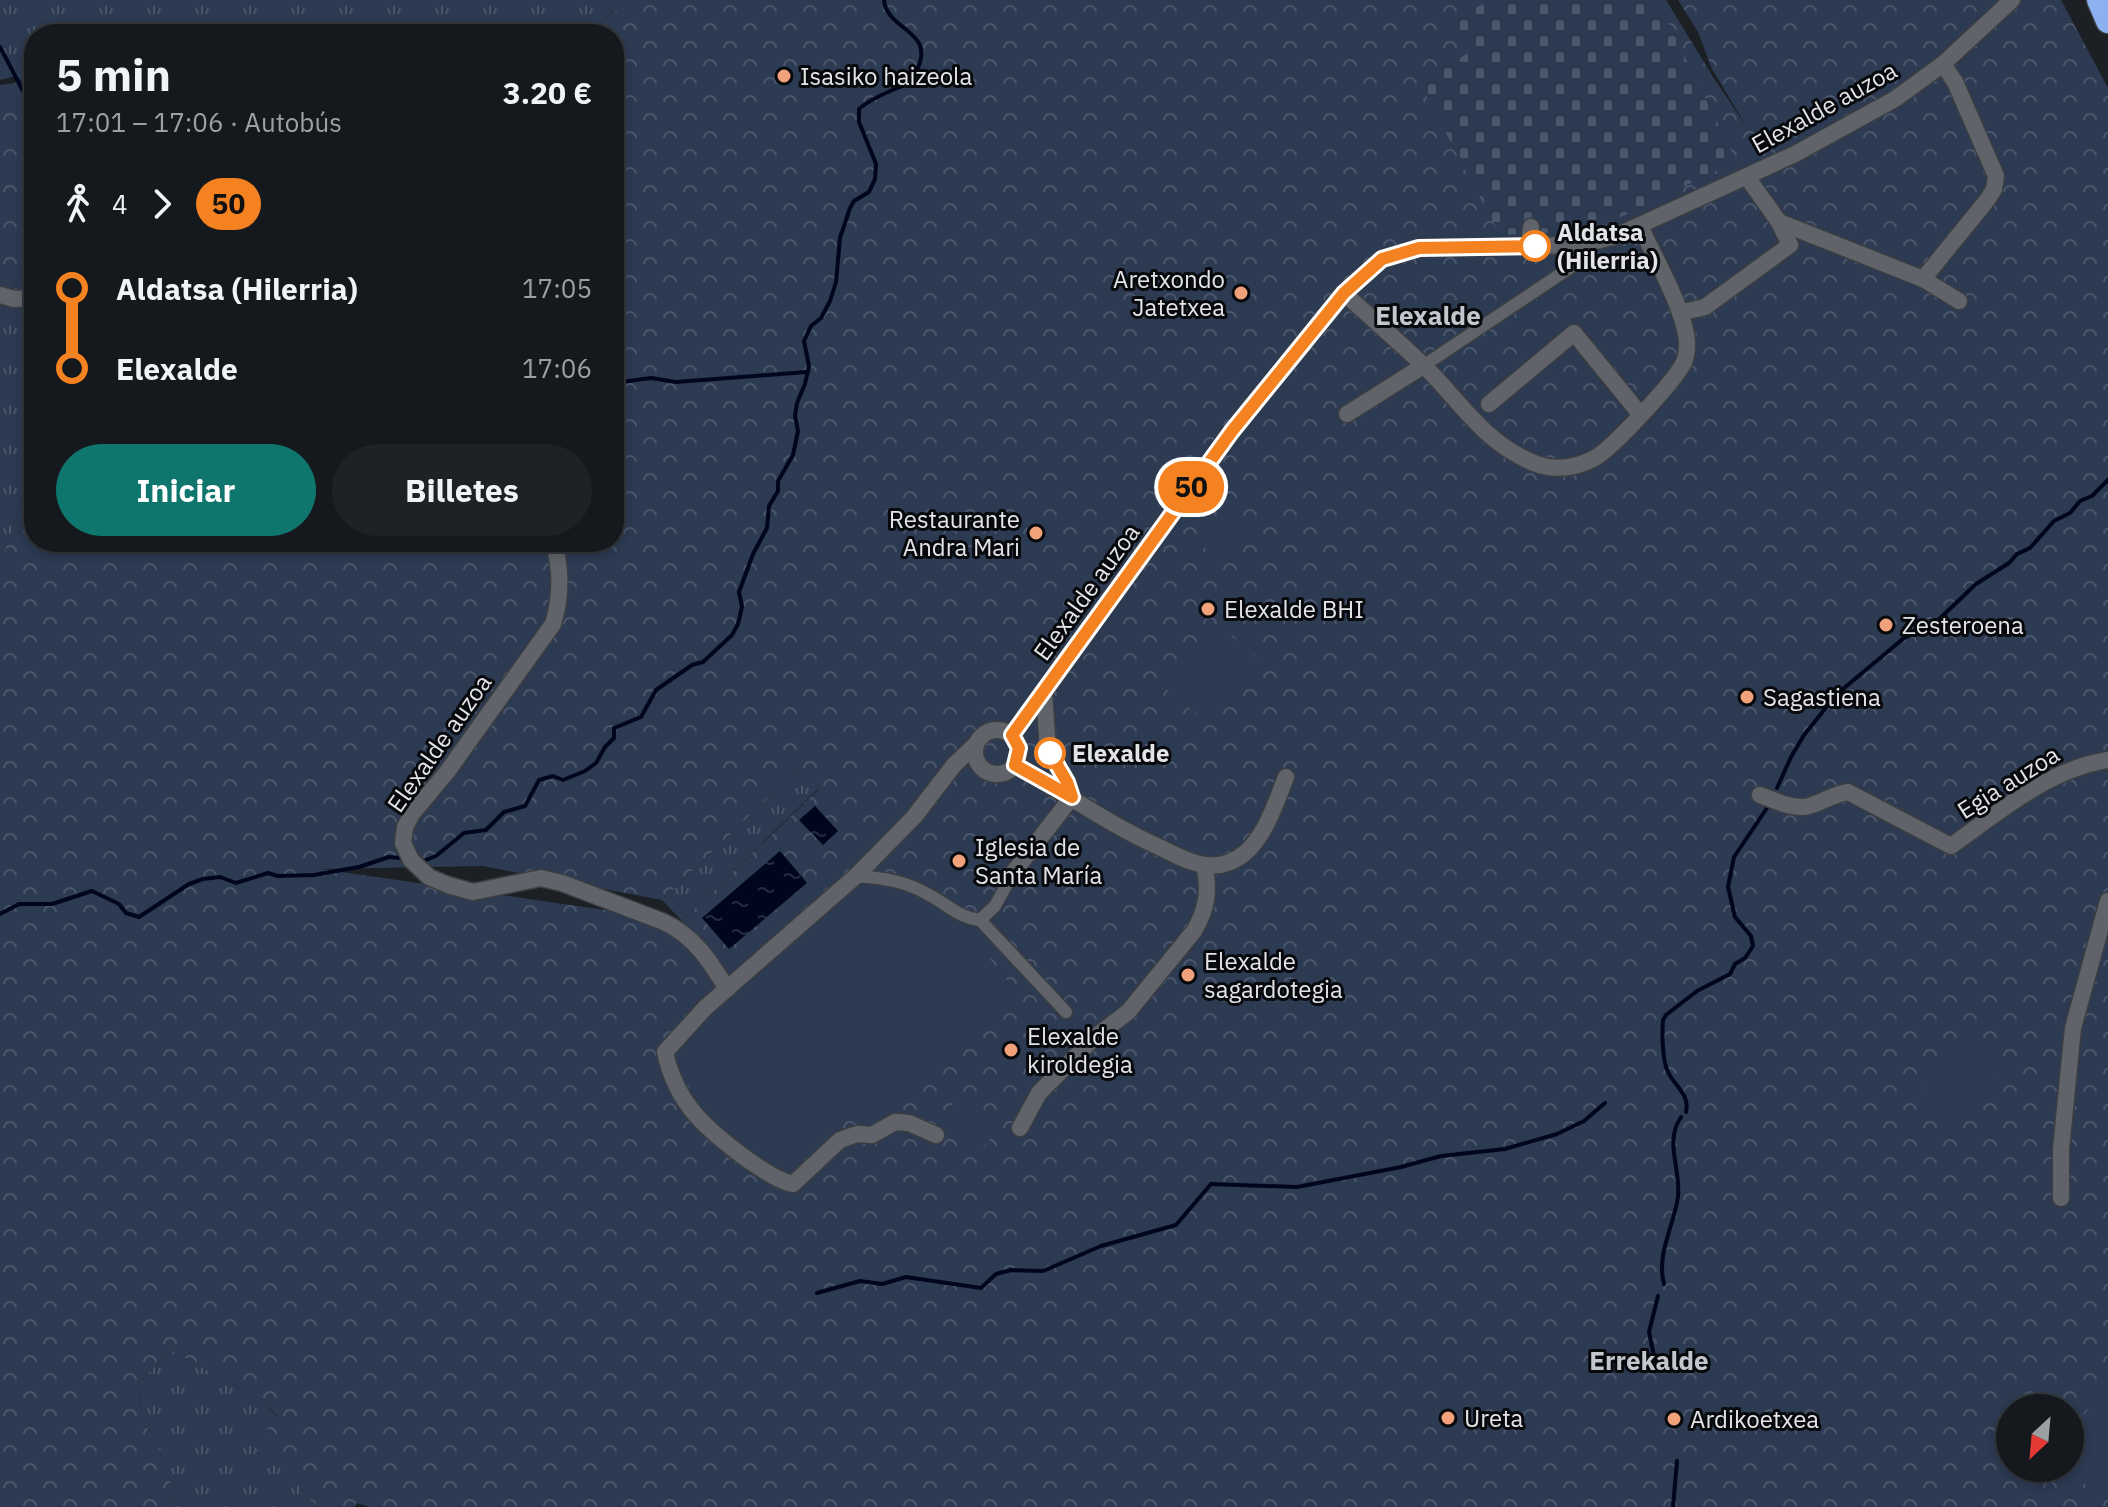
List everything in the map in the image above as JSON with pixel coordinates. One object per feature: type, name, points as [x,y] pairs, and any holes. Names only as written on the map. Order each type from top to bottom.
[{"type":"highway","points":[[2099,0],[2108,21]]},
{"type":"street","name":"Elexalde auzoa","points":[[1015,749],[1044,692],[1232,431],[1344,293],[1382,259],[1419,248],[1580,245],[1601,241],[1640,226],[1747,177],[1895,99],[1943,64],[2012,0]]},
{"type":"street","points":[[1923,279],[1988,199],[1996,176],[1955,82],[1943,64]]},
{"type":"street","points":[[1747,177],[1779,222],[1790,245]]},
{"type":"street","points":[[1779,222],[1923,279],[1959,301]]},
{"type":"street","points":[[1344,293],[1423,366],[1478,428],[1516,455],[1546,468],[1561,469],[1591,461],[1617,441],[1684,363],[1687,337],[1680,313],[1640,226]]},
{"type":"street","points":[[1529,246],[1531,227]]},
{"type":"street","points":[[1680,313],[1705,307],[1809,234]]},
{"type":"street","points":[[1347,414],[1577,263],[1580,245]]},
{"type":"street","points":[[0,295],[24,298]]},
{"type":"street","points":[[1489,404],[1574,333],[1640,414]]},
{"type":"street","name":"Elexalde auzoa","points":[[555,552],[560,586],[553,624],[447,772],[412,814],[405,827],[403,843],[411,860],[429,877],[448,885],[473,892],[541,878],[562,883],[678,928],[693,941],[727,989]]},
{"type":"street","points":[[1044,692],[1048,750],[1072,797]]},
{"type":"street","points":[[936,1135],[909,1123],[895,1122],[872,1135],[857,1134],[840,1140],[793,1184],[765,1172],[716,1136],[694,1115],[668,1068],[665,1052],[705,1008],[856,876],[914,817],[954,765],[991,730],[998,729],[1015,749],[1072,797],[1127,833],[1204,865],[1232,862],[1245,853],[1264,826],[1286,777]]},
{"type":"street","points":[[976,744],[976,758],[984,769],[997,774],[1004,773],[1015,749]]},
{"type":"street","points":[[1015,749],[1048,750]]},
{"type":"street","name":"Egia auzoa","points":[[1760,795],[1784,804],[1805,807],[1848,792],[1951,846],[2057,775],[2085,764],[2108,760]]},
{"type":"street","points":[[980,920],[995,906],[1013,873],[1072,797]]},
{"type":"street","points":[[1020,1128],[1039,1093],[1095,1037],[1128,1012],[1194,931],[1208,896],[1204,865]]},
{"type":"street","points":[[856,876],[887,878],[915,887],[967,919],[980,920],[1066,1012]]},
{"type":"street","points":[[2061,1198],[2061,1149],[2073,1028],[2108,901]]},
{"type":"green space","points":[[0,0],[630,0],[598,24],[24,24],[24,83],[16,76],[0,80]]},
{"type":"green space","points":[[630,0],[1666,0],[1748,129],[1712,69],[1698,32],[1678,0],[2061,0],[2108,88],[2108,1507],[369,1507],[357,1503],[354,1507],[319,1507],[301,1492],[302,1483],[253,1450],[277,1416],[261,1400],[171,1350],[138,1383],[143,1424],[155,1437],[175,1496],[162,1507],[0,1507],[0,565],[24,495],[24,552],[624,552],[624,24],[598,24]],"holes":[[[799,768],[819,789],[682,921],[321,869],[483,866],[662,900]]]},
{"type":"green space","points":[[1489,0],[1657,0],[1736,161],[1592,231],[1500,235],[1423,90],[1430,75],[1470,52],[1454,21]]},
{"type":"green space","points":[[24,83],[24,266],[0,317],[0,85]]},
{"type":"green space","points":[[24,266],[24,495],[0,565],[0,317]]},
{"type":"green space","points":[[1229,513],[1248,534],[1223,565],[1202,545]]},
{"type":"green space","points":[[1221,627],[1260,660],[1207,722],[1167,690]]},
{"type":"green space","points":[[799,768],[819,788],[682,921],[662,900]]},
{"type":"green space","points":[[859,881],[884,881],[904,886],[941,908],[973,939],[1014,988],[933,1061],[942,1072],[874,1132],[853,1108],[792,1169],[777,1171],[711,1127],[698,1107],[679,1063],[679,1050],[708,1014]]},
{"type":"green space","points":[[1961,1035],[2003,1064],[1955,1133],[1913,1104]]},
{"type":"green space","points":[[967,1091],[1002,1129],[971,1157],[937,1119]]},
{"type":"green space","points":[[171,1350],[261,1400],[277,1417],[253,1450],[303,1483],[301,1492],[319,1507],[162,1507],[175,1496],[155,1437],[143,1424],[138,1383]]},
{"type":"green space","points":[[2108,1387],[2108,1479],[2095,1493],[2082,1482],[2084,1415]]},
{"type":"water","points":[[815,806],[838,831],[823,845],[799,820]]},
{"type":"water","points":[[780,851],[807,883],[729,949],[702,918]]},
{"type":"waterway","points":[[421,862],[436,856],[464,833],[486,830],[504,812],[525,806],[539,780],[553,776],[563,780],[596,763],[614,738],[614,728],[641,717],[656,690],[692,665],[703,662],[732,635],[738,624],[742,607],[739,592],[753,554],[767,528],[769,506],[778,491],[778,481],[793,455],[798,431],[795,416],[797,403],[809,366],[804,341],[830,301],[836,282],[840,238],[850,208],[854,201],[869,192],[875,179],[876,164],[859,122],[859,109],[905,85],[917,70],[921,57],[916,38],[893,18],[884,0]]},
{"type":"waterway","points":[[0,47],[24,93]]},
{"type":"waterway","points":[[624,382],[651,378],[676,382],[806,372]]},
{"type":"waterway","points":[[1777,788],[1804,735],[1837,694],[1904,638],[1934,624],[1976,584],[2030,548],[2054,521],[2070,513],[2080,501],[2092,496],[2108,480]]},
{"type":"waterway","points":[[1686,1112],[1684,1095],[1666,1067],[1663,1020],[1697,991],[1730,974],[1735,964],[1745,958],[1753,946],[1751,936],[1735,917],[1728,887],[1734,857],[1767,808]]},
{"type":"waterway","points":[[0,914],[19,904],[52,904],[92,891],[119,904],[126,913],[139,917],[189,884],[203,879],[220,877],[236,883],[268,873],[278,876],[314,875],[359,867],[389,857],[399,858]]},
{"type":"waterway","points":[[817,1293],[860,1281],[882,1284],[906,1277],[981,1288],[996,1274],[1011,1270],[1043,1271],[1101,1246],[1176,1225],[1211,1184],[1297,1187],[1441,1156],[1505,1149],[1557,1134],[1584,1121],[1605,1103]]},
{"type":"waterway","points":[[1664,1284],[1662,1262],[1678,1197],[1673,1146],[1676,1126],[1681,1117]]},
{"type":"waterway","points":[[1655,1361],[1649,1332],[1658,1296]]},
{"type":"waterway","points":[[1673,1507],[1677,1461]]},
{"type":"bus line","name":"50","points":[[1050,753],[1072,797],[1015,765],[1019,748],[1012,735],[1232,431],[1344,293],[1382,259],[1419,248],[1535,246]]},
{"type":"place","name":"Isasiko haizeola","points":[[784,76]]},
{"type":"place","name":"Aldatsa (Hilerria)","points":[[1535,246]]},
{"type":"place","name":"Aretxondo Jatetxea","points":[[1241,293]]},
{"type":"place","name":"Restaurante Andra Mari","points":[[1036,533]]},
{"type":"place","name":"Elexalde BHI","points":[[1208,609]]},
{"type":"place","name":"Zesteroena","points":[[1886,625]]},
{"type":"place","name":"Sagastiena","points":[[1747,697]]},
{"type":"place","name":"Elexalde","points":[[1050,753]]},
{"type":"place","name":"Iglesia de Santa María","points":[[959,861]]},
{"type":"place","name":"Elexalde sagardotegia","points":[[1188,975]]},
{"type":"place","name":"Elexalde kiroldegia","points":[[1011,1050]]},
{"type":"place","name":"Ureta","points":[[1448,1418]]},
{"type":"place","name":"Ardikoetxea","points":[[1674,1419]]},
{"type":"district","name":"Elexalde","points":[[1428,315]]},
{"type":"district","name":"Errekalde","points":[[1649,1360]]}]
